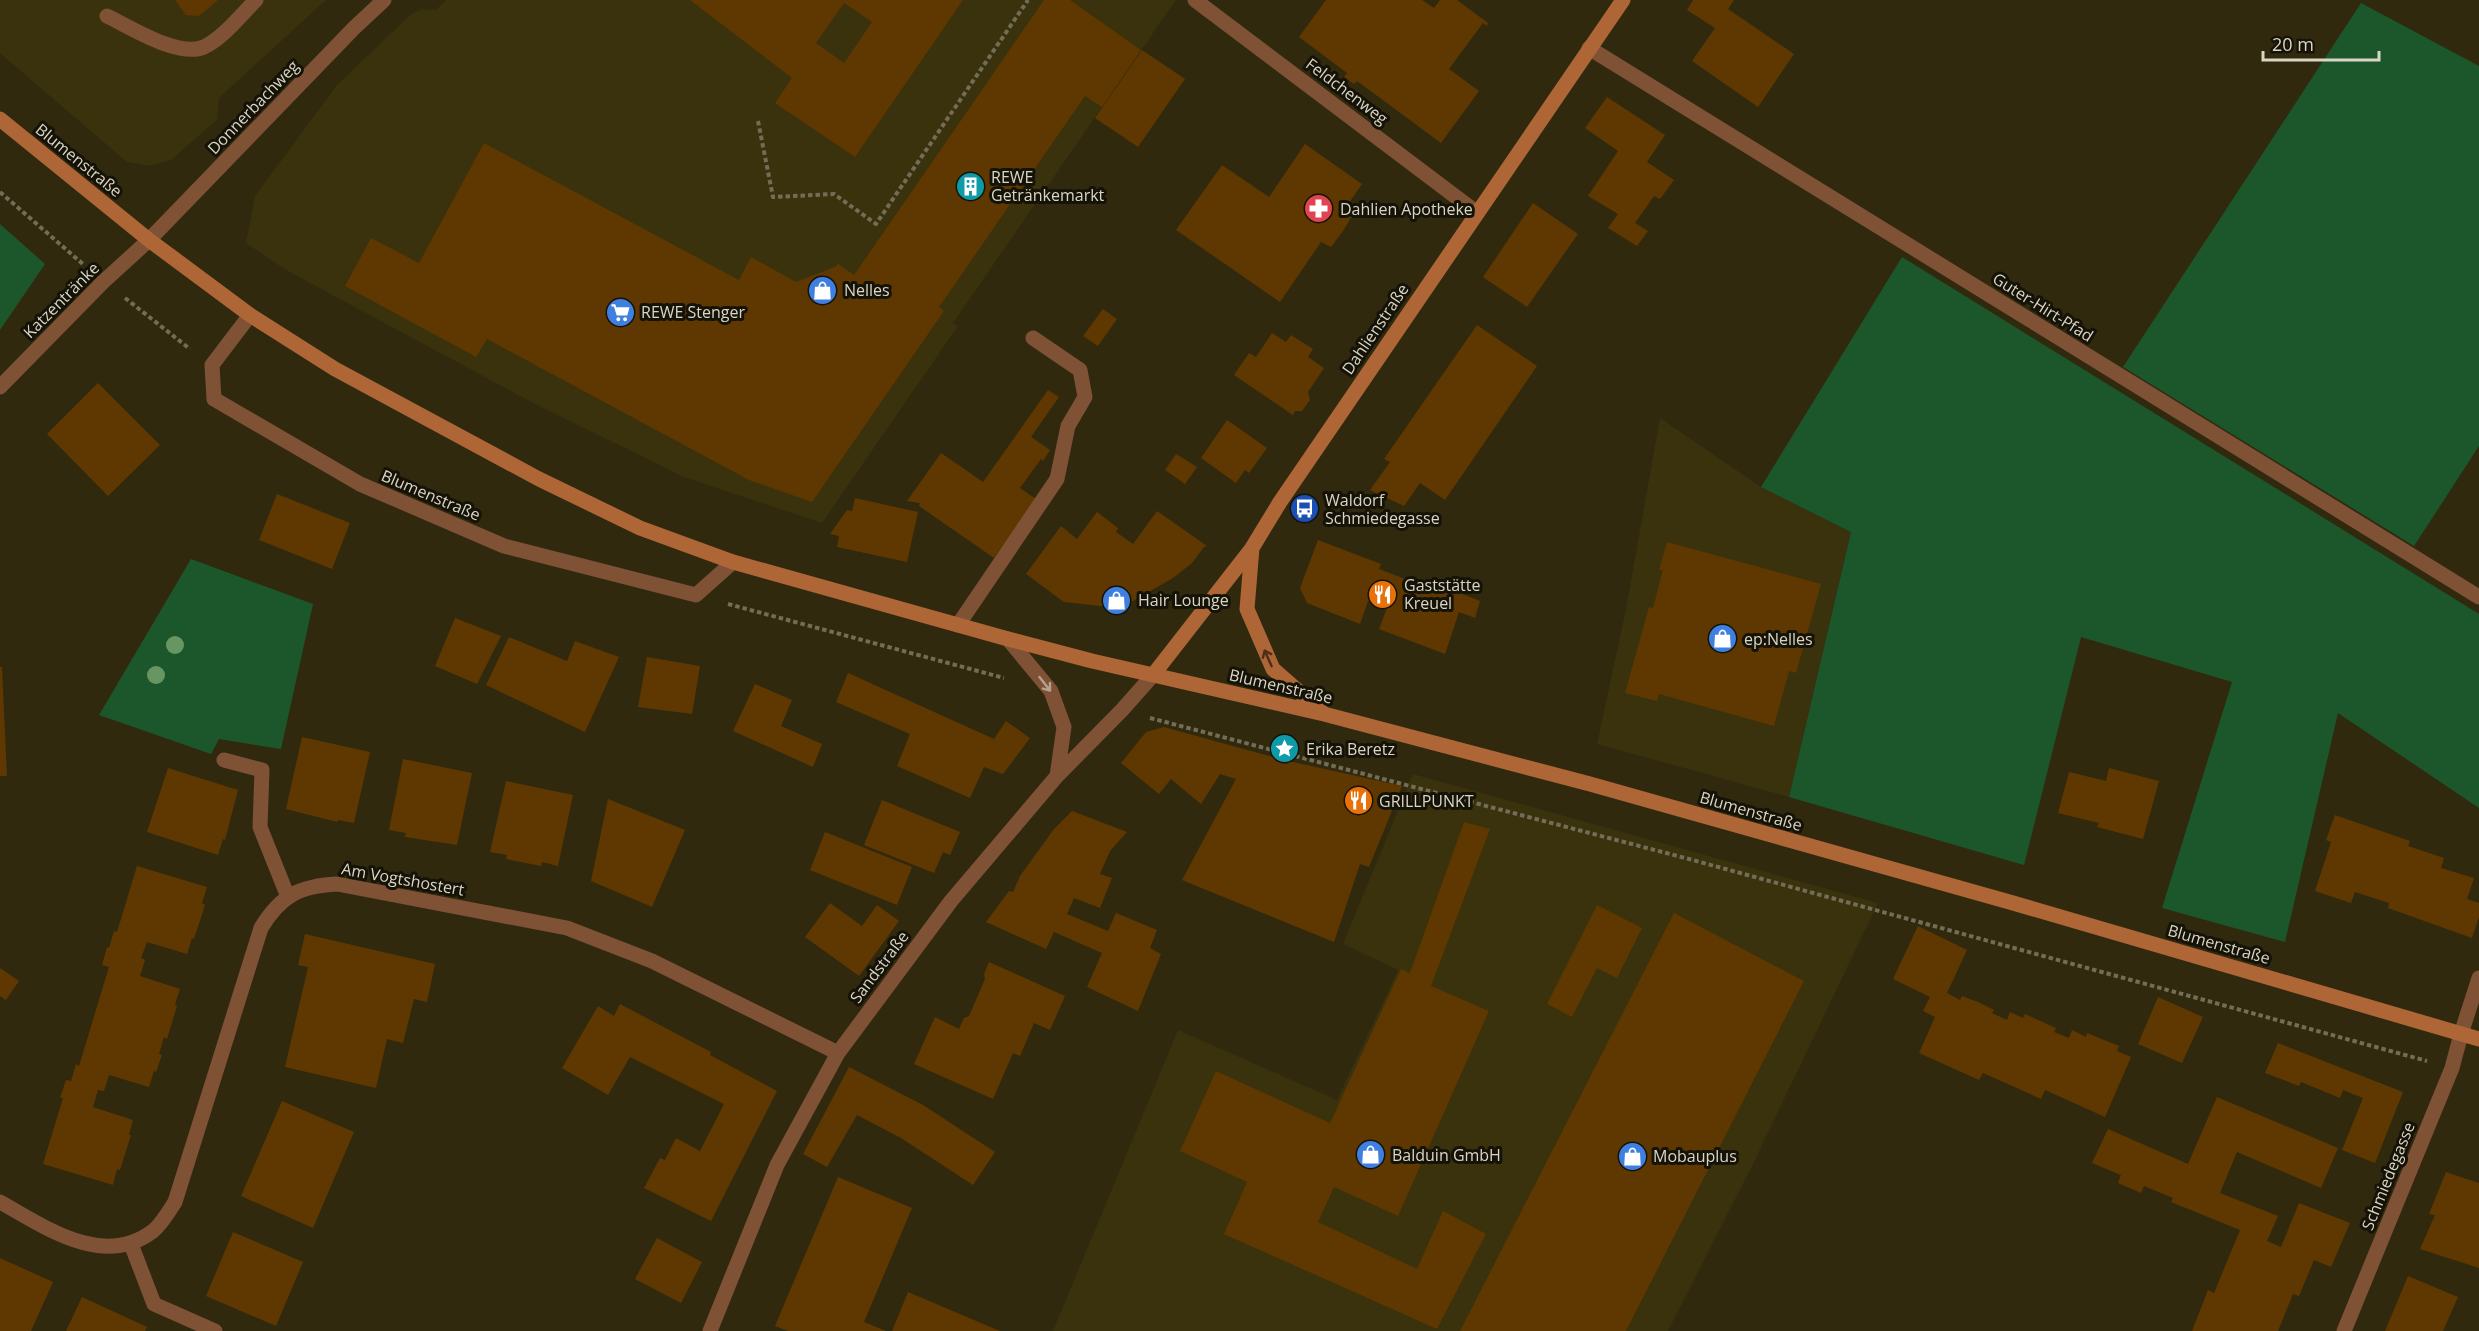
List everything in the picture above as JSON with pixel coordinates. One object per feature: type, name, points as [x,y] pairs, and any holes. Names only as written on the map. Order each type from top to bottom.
[{"type":"main road","name":"Dahlienstraße","points":[[1153,675],[1252,548],[1280,502],[1476,212],[1623,0]]},
{"type":"main road","name":"Blumenstraße","points":[[0,119],[149,240],[250,315],[335,369],[539,479],[640,528],[733,562],[958,626],[1153,675],[1323,714],[1778,837],[2479,1039]]},
{"type":"main road","points":[[1252,548],[1247,609],[1273,669],[1323,714]]},
{"type":"street","points":[[107,16],[174,47],[202,47],[216,38],[256,0]]},
{"type":"street","name":"Donnerbachweg","points":[[149,240],[354,27],[384,0]]},
{"type":"street","name":"Feldchenweg","points":[[1195,0],[1476,212]]},
{"type":"street","name":"Guter-Hirt-Pfad","points":[[1589,48],[2479,597]]},
{"type":"street","name":"Katzentränke","points":[[0,387],[103,282],[149,240]]},
{"type":"street","name":"Blumenstraße","points":[[250,315],[212,365],[214,399],[360,484],[504,546],[696,595]]},
{"type":"street","points":[[958,626],[1057,478],[1068,426],[1085,397],[1080,370],[1034,338]]},
{"type":"street","points":[[696,595],[733,562]]},
{"type":"street","points":[[1008,639],[1051,691],[1064,727],[1057,776]]},
{"type":"street","name":"Sandstraße","points":[[710,1331],[777,1165],[838,1053],[951,901],[1057,776],[1153,675]]},
{"type":"street","points":[[224,760],[262,770],[260,827],[288,897]]},
{"type":"street","name":"Am Vogtshostert","points":[[0,1202],[69,1240],[100,1246],[131,1244],[155,1230],[175,1202],[261,928],[272,910],[288,897],[312,885],[337,884],[567,928],[652,961],[838,1053]]},
{"type":"street","points":[[2462,1034],[2479,978]]},
{"type":"street","name":"Schmiedegasse","points":[[2344,1331],[2452,1068],[2462,1034]]},
{"type":"street","points":[[131,1244],[154,1304],[215,1331]]},
{"type":"path","points":[[758,122],[773,197],[834,194],[876,224],[1028,0]]},
{"type":"path","points":[[696,595],[1005,678]]},
{"type":"path","points":[[1122,710],[1689,859],[2452,1068]]},
{"type":"shaded area","points":[[0,0],[326,0],[219,98],[217,120],[171,160],[149,166],[127,162],[0,53]]},
{"type":"shaded area","points":[[446,0],[1176,0],[953,323],[958,326],[822,523],[684,477],[535,404],[286,270],[246,243],[255,196],[337,85],[410,15],[422,9],[436,10]]},
{"type":"shaded area","points":[[1660,418],[1761,487],[1851,532],[1789,797],[1597,744],[1626,609]]},
{"type":"shaded area","points":[[1413,774],[1878,903],[1753,1164],[1668,1331],[1053,1331],[1178,1030],[1337,1100],[1398,970],[1343,944]]},
{"type":"green space","points":[[2361,3],[2479,66],[2479,446],[2414,546],[2123,367]]},
{"type":"green space","points":[[0,224],[45,264],[0,330]]},
{"type":"green space","points":[[1902,257],[2479,614],[2479,808],[2338,713],[2285,942],[2162,908],[2232,682],[2081,637],[2024,865],[1789,797],[1851,532],[1761,487]]},
{"type":"green space","points":[[191,559],[313,604],[281,749],[219,739],[211,754],[99,715]]},
{"type":"building","points":[[175,0],[218,0],[199,16],[186,15]]},
{"type":"building","points":[[690,0],[963,0],[855,157],[775,103],[792,78]],"holes":[[[844,3],[872,22],[844,63],[816,43]]]},
{"type":"building","name":"REWE Stenger","points":[[1044,0],[1070,0],[1141,50],[1102,107],[1085,96],[939,307],[944,311],[812,502],[749,480],[487,339],[476,357],[345,286],[371,238],[419,263],[484,143],[739,280],[751,257],[796,282],[837,266],[837,263],[854,275]]},
{"type":"building","points":[[1326,0],[1422,0],[1434,8],[1440,0],[1457,0],[1488,23],[1487,26],[1483,23],[1449,69],[1479,91],[1441,143],[1357,81],[1354,84],[1344,77],[1347,73],[1299,37]]},
{"type":"building","points":[[1693,0],[1734,0],[1728,9],[1794,54],[1758,107],[1692,61],[1715,28],[1687,10]]},
{"type":"building","points":[[1142,50],[1185,79],[1138,147],[1095,118]]},
{"type":"building","points":[[1607,97],[1665,135],[1647,162],[1674,180],[1660,199],[1654,196],[1635,223],[1648,231],[1637,246],[1608,228],[1618,214],[1588,196],[1618,151],[1585,128]]},
{"type":"building","points":[[1305,144],[1362,184],[1344,210],[1352,216],[1343,231],[1331,247],[1321,242],[1280,302],[1176,230],[1222,165],[1269,197]]},
{"type":"building","points":[[1533,203],[1578,234],[1527,307],[1483,277]]},
{"type":"building","points":[[1103,309],[1117,319],[1098,346],[1083,336]]},
{"type":"building","points":[[1477,325],[1537,366],[1445,500],[1420,483],[1404,506],[1370,490],[1390,462],[1384,459]]},
{"type":"building","points":[[1272,333],[1286,342],[1291,335],[1313,349],[1308,357],[1324,368],[1308,392],[1310,400],[1302,411],[1295,411],[1293,415],[1234,375],[1249,353],[1256,357]]},
{"type":"building","points":[[98,383],[160,445],[108,496],[47,434]]},
{"type":"building","points":[[1048,390],[1059,397],[1031,437],[1050,450],[1020,488],[1036,499],[994,558],[919,506],[920,503],[907,501],[941,453],[983,482]]},
{"type":"building","points":[[1227,420],[1267,448],[1249,473],[1245,470],[1236,483],[1201,458]]},
{"type":"building","points":[[1176,454],[1197,467],[1185,484],[1165,470]]},
{"type":"building","points":[[277,494],[350,523],[332,569],[259,540]]},
{"type":"building","points":[[855,498],[918,512],[907,562],[837,547],[839,536],[830,534],[847,510],[852,511]]},
{"type":"building","points":[[1157,511],[1207,546],[1192,563],[1173,578],[1133,601],[1109,607],[1064,602],[1026,574],[1061,526],[1077,539],[1097,512],[1118,528],[1116,532],[1133,544]]},
{"type":"building","name":"Gaststätte Kreuel","points":[[1318,540],[1381,564],[1379,569],[1426,587],[1429,581],[1480,601],[1475,618],[1459,612],[1445,654],[1379,629],[1387,608],[1368,601],[1360,624],[1307,603],[1300,588]]},
{"type":"building","name":"ep:Nelles","points":[[1667,542],[1821,584],[1796,673],[1789,671],[1774,726],[1659,694],[1657,701],[1625,693],[1649,607],[1653,608],[1663,570],[1659,570]]},
{"type":"building","points":[[455,618],[501,636],[477,684],[435,666]]},
{"type":"building","points":[[509,637],[567,661],[575,641],[619,657],[585,732],[486,685]]},
{"type":"building","points":[[647,657],[700,666],[692,714],[638,707]]},
{"type":"building","points":[[0,667],[2,667],[7,776],[0,776]]},
{"type":"building","points":[[848,673],[994,739],[1006,721],[1030,738],[1003,774],[984,767],[970,798],[897,766],[910,734],[836,702]]},
{"type":"building","points":[[755,684],[792,700],[781,726],[822,744],[813,767],[733,731]]},
{"type":"building","points":[[1164,727],[1284,760],[1402,786],[1369,867],[1360,864],[1334,942],[1182,880],[1236,779],[1220,774],[1201,804],[1171,779],[1159,794],[1121,763],[1146,732]]},
{"type":"building","points":[[302,737],[370,752],[354,823],[338,820],[337,822],[286,809]]},
{"type":"building","points":[[403,759],[472,773],[457,845],[405,837],[406,833],[389,830]]},
{"type":"building","points":[[168,768],[238,790],[225,840],[223,839],[218,855],[147,832]]},
{"type":"building","points":[[2109,768],[2159,781],[2143,839],[2097,827],[2099,823],[2058,813],[2069,772],[2106,781]]},
{"type":"building","points":[[506,781],[573,795],[558,866],[542,862],[541,866],[506,859],[507,855],[490,852]]},
{"type":"building","points":[[608,799],[685,830],[652,907],[591,881]]},
{"type":"building","points":[[882,800],[960,832],[950,855],[943,852],[934,873],[864,845]]},
{"type":"building","points":[[1072,811],[1127,832],[1110,851],[1100,874],[1112,878],[1100,908],[1074,898],[1067,914],[1108,931],[1116,913],[1157,930],[1150,948],[1161,954],[1138,1011],[1087,987],[1102,953],[1054,932],[1046,949],[986,922],[1009,891],[1013,892],[1020,876],[1054,829]]},
{"type":"building","points":[[2335,815],[2410,841],[2408,846],[2444,858],[2441,868],[2474,878],[2467,899],[2479,903],[2479,917],[2472,938],[2388,908],[2389,903],[2355,892],[2351,903],[2315,891],[2331,842],[2326,840]]},
{"type":"building","points":[[1464,822],[1490,829],[1431,986],[1489,1011],[1398,1216],[1334,1187],[1318,1222],[1417,1269],[1443,1211],[1486,1234],[1437,1329],[1224,1234],[1247,1182],[1180,1151],[1216,1071],[1330,1123],[1401,969],[1410,973]]},
{"type":"building","points":[[825,832],[912,867],[897,905],[810,870]]},
{"type":"building","points":[[137,866],[207,887],[202,903],[205,905],[187,954],[147,942],[141,958],[145,960],[140,976],[180,989],[167,1039],[164,1037],[159,1054],[162,1055],[149,1087],[109,1075],[104,1091],[98,1090],[93,1107],[133,1120],[129,1135],[131,1135],[113,1185],[43,1164],[63,1098],[60,1098],[66,1080],[71,1081],[76,1064],[79,1066],[109,967],[102,965],[107,947],[109,948],[114,931],[117,932]]},
{"type":"building","points":[[830,903],[862,926],[877,905],[899,921],[859,976],[805,937]]},
{"type":"building","points":[[1597,905],[1642,928],[1617,978],[1597,968],[1572,1017],[1547,1004]]},
{"type":"building","name":"Mobauplus","points":[[1674,913],[1804,981],[1626,1331],[1460,1331]]},
{"type":"building","points":[[1918,926],[1967,950],[1947,993],[1960,1000],[1962,996],[1978,1002],[1994,1010],[1992,1013],[2007,1020],[2010,1012],[2023,1018],[2025,1014],[2056,1028],[2054,1032],[2069,1038],[2072,1030],[2086,1037],[2087,1033],[2119,1046],[2117,1051],[2131,1057],[2105,1117],[2045,1090],[2041,1099],[1983,1073],[1979,1080],[1919,1053],[1935,1017],[1923,1011],[1930,997],[1893,979]]},
{"type":"building","points":[[305,934],[435,964],[427,1002],[414,999],[403,1043],[387,1039],[376,1088],[285,1067],[308,967],[298,965]]},
{"type":"building","points":[[989,962],[1065,996],[1050,1030],[1034,1023],[1020,1056],[1013,1053],[993,1099],[914,1064],[935,1017],[959,1029],[964,1018],[969,1016],[985,979],[984,974]]},
{"type":"building","points":[[0,968],[19,981],[6,1000],[0,996]]},
{"type":"building","points":[[2158,997],[2203,1017],[2182,1063],[2138,1044]]},
{"type":"building","points":[[620,1004],[711,1052],[710,1055],[777,1091],[711,1221],[644,1188],[660,1158],[665,1160],[676,1138],[700,1151],[724,1104],[630,1057],[608,1095],[562,1068],[598,1006],[614,1016]]},
{"type":"building","points":[[2278,1043],[2403,1092],[2375,1163],[2342,1150],[2363,1098],[2343,1090],[2340,1098],[2301,1082],[2299,1086],[2265,1073]]},
{"type":"building","points":[[849,1067],[923,1105],[995,1152],[973,1185],[901,1138],[857,1115],[827,1167],[803,1154]]},
{"type":"building","points":[[2217,1097],[2338,1148],[2321,1188],[2237,1152],[2220,1193],[2278,1216],[2267,1241],[2281,1247],[2299,1203],[2350,1223],[2331,1267],[2314,1260],[2299,1296],[2293,1294],[2278,1331],[2192,1331],[2208,1290],[2214,1293],[2240,1230],[2171,1202],[2173,1198],[2144,1186],[2141,1193],[2118,1183],[2121,1175],[2092,1163],[2108,1129],[2188,1164]]},
{"type":"building","points":[[282,1101],[354,1132],[313,1228],[241,1196]]},
{"type":"building","points":[[2446,1172],[2479,1183],[2479,1268],[2420,1249],[2435,1215],[2429,1214]]},
{"type":"building","points":[[838,1177],[912,1208],[864,1322],[886,1331],[788,1331],[775,1326]]},
{"type":"building","points":[[233,1232],[303,1262],[276,1326],[206,1296]]},
{"type":"building","points":[[657,1238],[702,1262],[681,1303],[635,1279]]},
{"type":"building","points":[[0,1258],[53,1282],[31,1331],[0,1331]]},
{"type":"building","points":[[2408,1276],[2458,1297],[2443,1331],[2385,1331]]},
{"type":"building","points":[[908,1292],[1000,1331],[892,1331]]},
{"type":"building","points":[[82,1297],[147,1327],[145,1331],[66,1331]]},
{"type":"place","name":"REWE Getränkemarkt","points":[[970,186]]},
{"type":"place","name":"Dahlien Apotheke","points":[[1319,209]]},
{"type":"place","name":"Nelles","points":[[823,290]]},
{"type":"place","name":"REWE Stenger","points":[[620,312]]},
{"type":"place","name":"Waldorf Schmiedegasse","points":[[1304,509]]},
{"type":"place","name":"Gaststätte Kreuel","points":[[1383,594]]},
{"type":"place","name":"Hair Lounge","points":[[1117,600]]},
{"type":"place","name":"ep:Nelles","points":[[1723,639]]},
{"type":"place","name":"Erika Beretz","points":[[1285,749]]},
{"type":"place","name":"GRILLPUNKT","points":[[1358,801]]},
{"type":"place","name":"Balduin GmbH","points":[[1371,1155]]},
{"type":"place","name":"Mobauplus","points":[[1632,1156]]}]
